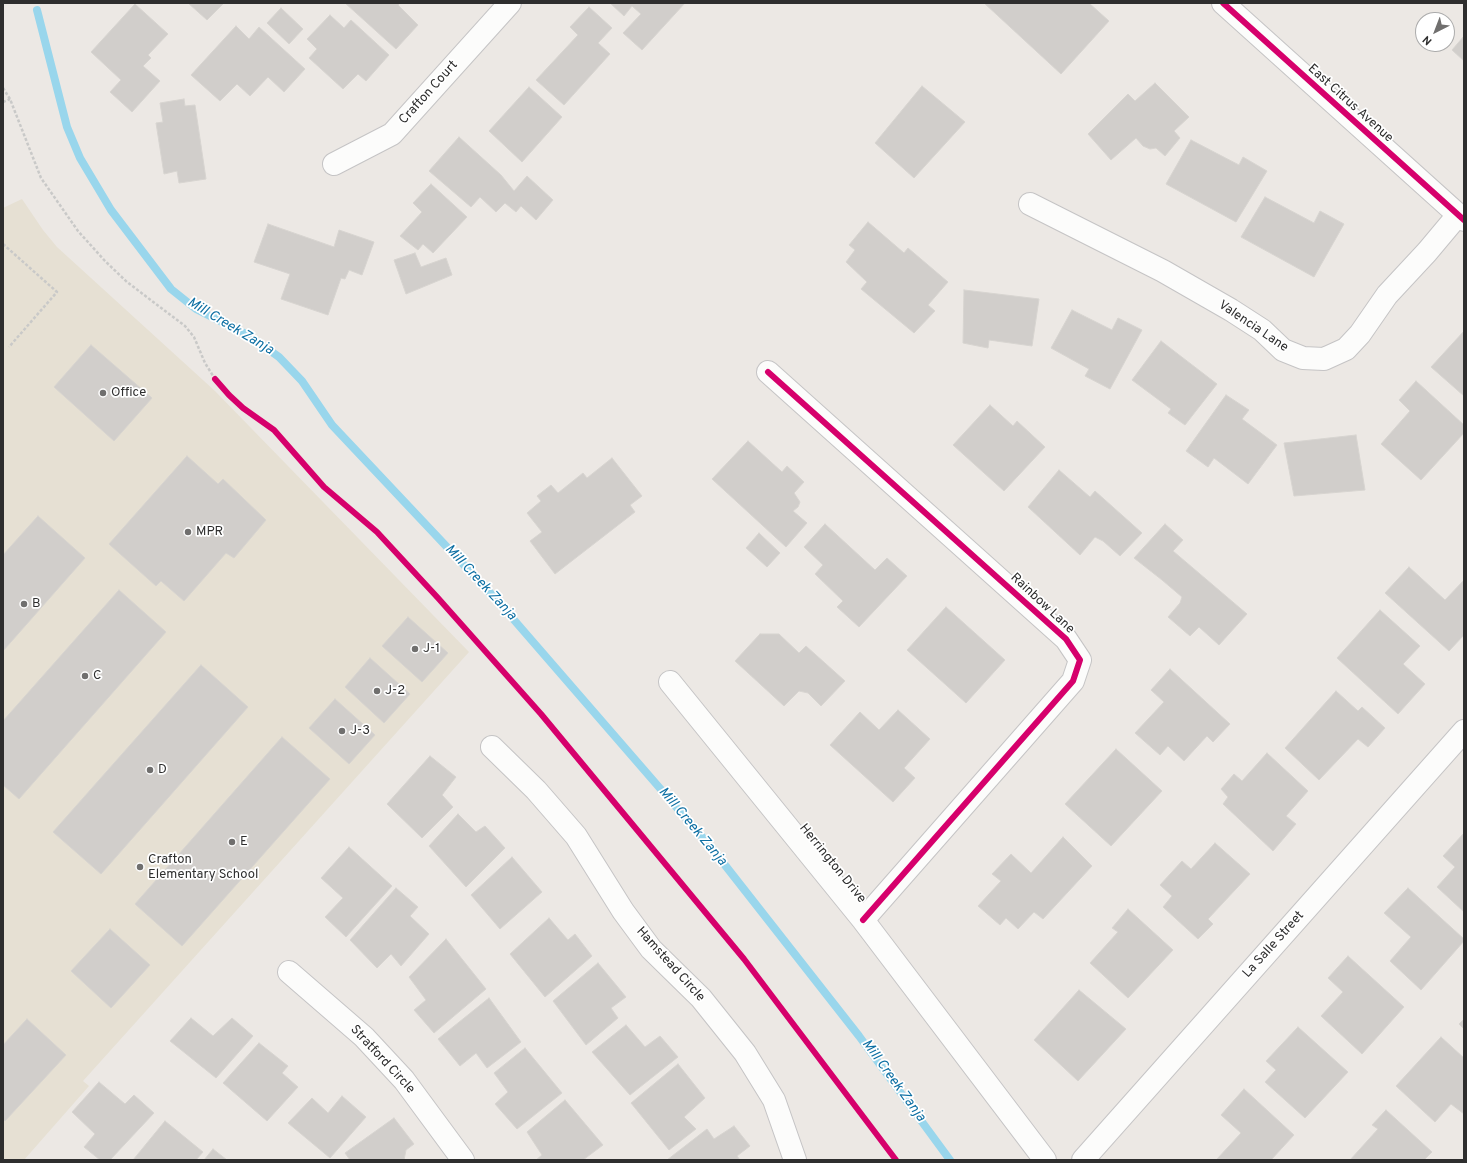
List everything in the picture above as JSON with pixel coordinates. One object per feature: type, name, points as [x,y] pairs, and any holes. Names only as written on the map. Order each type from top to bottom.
[{"type":"street","name":"Crafton Court","points":[[334,164],[392,134],[510,3]]},
{"type":"street","name":"East Citrus Avenue","points":[[1223,3],[1461,218]]},
{"type":"street","name":"Valencia Lane","points":[[1030,204],[1163,271],[1224,306],[1262,330],[1283,350],[1303,358],[1324,359],[1346,349],[1360,334],[1387,295],[1461,218]]},
{"type":"street","name":"Rainbow Lane","points":[[768,372],[1066,639],[1080,660],[1073,681],[863,920]]},
{"type":"street","name":"Herrington Drive","points":[[670,682],[863,920],[1045,1160]]},
{"type":"street","name":"La Salle Street","points":[[1083,1160],[1464,731]]},
{"type":"street","name":"Hamstead Circle","points":[[492,747],[536,790],[576,836],[623,911],[651,949],[701,998],[744,1053],[774,1100],[795,1160]]},
{"type":"street","name":"Stratford Circle","points":[[289,972],[364,1037],[404,1080],[463,1160]]},
{"type":"path","points":[[3,88],[10,99],[41,178],[78,231],[105,261],[127,282],[185,326],[194,337],[205,363],[215,379],[229,395],[243,408],[274,430],[324,486],[377,532],[541,714],[744,959],[896,1160]]},
{"type":"path","points":[[3,102],[10,99]]},
{"type":"path","points":[[3,244],[57,292],[9,347]]},
{"type":"shaded area","name":"Crafton Elementary School","points":[[22,199],[43,230],[57,247],[215,391],[469,652],[83,1081],[89,1086],[24,1160],[3,1160],[3,208]]},
{"type":"building","points":[[188,3],[224,3],[207,20]]},
{"type":"building","points":[[345,3],[400,3],[398,5],[418,25],[396,49]]},
{"type":"building","points":[[610,3],[685,3],[642,50],[623,33],[641,14],[632,6],[624,16]]},
{"type":"building","points":[[984,3],[1089,3],[1109,21],[1061,74]]},
{"type":"building","points":[[135,4],[168,34],[148,55],[151,58],[143,66],[160,81],[132,112],[110,92],[121,80],[91,52]]},
{"type":"building","points":[[589,7],[612,28],[598,43],[610,54],[564,105],[536,80],[578,35],[570,27]]},
{"type":"building","points":[[281,8],[303,29],[289,44],[267,23]]},
{"type":"building","points":[[330,15],[344,28],[351,20],[389,55],[366,81],[358,74],[343,89],[309,58],[317,49],[307,39]]},
{"type":"building","points":[[236,26],[249,39],[259,27],[305,69],[284,92],[268,77],[250,96],[237,84],[220,101],[191,75]]},
{"type":"building","points":[[1464,36],[1464,61],[1454,52],[1455,46]]},
{"type":"building","points":[[1155,83],[1189,117],[1174,131],[1180,138],[1165,156],[1156,148],[1150,149],[1143,146],[1136,138],[1111,160],[1088,134],[1128,94],[1135,101]]},
{"type":"building","points":[[922,86],[965,122],[914,178],[875,143]]},
{"type":"building","points":[[529,87],[562,117],[522,162],[489,131]]},
{"type":"building","points":[[184,99],[185,106],[195,105],[206,179],[179,183],[177,171],[164,174],[156,123],[163,122],[160,103]]},
{"type":"building","points":[[459,137],[501,175],[514,191],[527,176],[553,200],[536,220],[521,206],[516,212],[505,203],[496,212],[480,197],[471,207],[429,171]]},
{"type":"building","points":[[1191,140],[1239,165],[1243,157],[1267,171],[1236,222],[1166,184]]},
{"type":"building","points":[[431,184],[467,217],[433,253],[423,244],[418,250],[400,236],[422,212],[413,203]]},
{"type":"building","points":[[1265,197],[1314,223],[1320,211],[1344,224],[1314,277],[1241,237]]},
{"type":"building","points":[[868,222],[904,253],[908,248],[948,282],[928,305],[935,311],[914,333],[861,289],[867,282],[846,262],[855,250],[849,245]]},
{"type":"building","points":[[268,224],[334,247],[339,230],[374,242],[362,275],[349,270],[345,279],[341,278],[328,315],[281,299],[290,274],[254,262]]},
{"type":"building","points":[[415,253],[421,267],[446,258],[452,275],[406,294],[394,260]]},
{"type":"building","points":[[964,290],[1039,299],[1032,346],[989,340],[988,348],[963,343]]},
{"type":"building","points":[[1072,310],[1112,330],[1118,318],[1142,330],[1110,389],[1085,376],[1089,369],[1051,348]]},
{"type":"building","points":[[1464,331],[1464,396],[1431,367]]},
{"type":"building","points":[[1161,341],[1217,384],[1185,425],[1168,413],[1171,409],[1132,380]]},
{"type":"building","name":"Office","points":[[91,345],[152,398],[114,441],[54,387]]},
{"type":"building","points":[[1416,381],[1464,425],[1464,433],[1421,480],[1381,444],[1410,411],[1399,400]]},
{"type":"building","points":[[1226,395],[1249,410],[1242,419],[1277,445],[1248,484],[1214,458],[1208,467],[1186,451]]},
{"type":"building","points":[[990,405],[1013,426],[1017,421],[1045,447],[1004,491],[953,445]]},
{"type":"building","points":[[1356,435],[1365,490],[1294,496],[1284,443]]},
{"type":"building","points":[[748,441],[782,472],[787,466],[804,482],[794,493],[800,502],[798,507],[793,511],[807,523],[786,547],[712,479]]},
{"type":"building","name":"MPR","points":[[187,456],[218,484],[223,479],[266,520],[234,558],[226,553],[184,601],[161,581],[156,586],[109,544]]},
{"type":"building","points":[[612,458],[642,496],[630,505],[635,512],[555,574],[530,541],[542,532],[527,513],[541,501],[537,496],[551,485],[558,493],[583,473],[587,478]]},
{"type":"building","points":[[1059,470],[1090,497],[1095,491],[1142,533],[1120,556],[1103,541],[1095,537],[1080,555],[1028,507]]},
{"type":"building","name":"B","points":[[38,516],[85,558],[3,651],[3,555]]},
{"type":"building","points":[[825,524],[875,570],[887,558],[907,576],[859,627],[837,607],[843,601],[815,574],[823,565],[804,547]]},
{"type":"building","points":[[1165,524],[1183,540],[1173,551],[1247,614],[1219,645],[1199,627],[1190,636],[1168,617],[1180,603],[1182,597],[1134,558]]},
{"type":"building","points":[[759,533],[780,553],[767,567],[746,548]]},
{"type":"building","points":[[1409,567],[1445,600],[1464,580],[1464,635],[1449,651],[1385,593]]},
{"type":"building","name":"C","points":[[119,590],[166,632],[19,799],[3,785],[3,721]]},
{"type":"building","points":[[946,607],[1005,660],[966,703],[907,650]]},
{"type":"building","points":[[1380,610],[1420,646],[1403,664],[1425,684],[1398,714],[1337,658]]},
{"type":"building","name":"J-1","points":[[408,617],[448,653],[422,682],[382,646]]},
{"type":"building","points":[[760,634],[779,634],[799,653],[806,646],[845,681],[821,706],[808,693],[799,691],[784,706],[735,661]]},
{"type":"building","name":"J-2","points":[[370,658],[410,694],[384,723],[345,687]]},
{"type":"building","name":"D","points":[[201,665],[248,707],[101,874],[53,832]]},
{"type":"building","points":[[1170,669],[1230,724],[1213,742],[1207,736],[1184,761],[1168,746],[1160,755],[1135,733],[1164,702],[1151,690]]},
{"type":"building","points":[[1336,691],[1358,711],[1362,707],[1385,728],[1368,747],[1358,739],[1319,780],[1285,748]]},
{"type":"building","name":"J-3","points":[[335,699],[375,735],[349,764],[309,728]]},
{"type":"building","points":[[898,710],[930,739],[904,768],[915,778],[893,802],[830,745],[860,712],[879,730]]},
{"type":"building","name":"E","points":[[282,737],[330,779],[182,946],[135,904]]},
{"type":"building","points":[[1116,749],[1162,791],[1111,846],[1065,804]]},
{"type":"building","points":[[1267,753],[1308,791],[1286,816],[1296,824],[1273,851],[1223,804],[1228,797],[1221,789],[1234,774],[1242,781]]},
{"type":"building","points":[[430,756],[456,777],[442,795],[453,807],[422,838],[387,804]]},
{"type":"building","points":[[458,814],[476,832],[485,826],[505,848],[466,887],[429,846]]},
{"type":"building","points":[[1464,833],[1464,912],[1437,887],[1455,867],[1443,856]]},
{"type":"building","points":[[1063,837],[1092,866],[1043,919],[1034,912],[1018,929],[1006,918],[1000,925],[978,906],[1001,881],[992,874],[1011,854],[1031,873]]},
{"type":"building","points":[[1215,843],[1250,874],[1208,919],[1213,924],[1198,939],[1163,907],[1172,896],[1160,885],[1182,861],[1191,869]]},
{"type":"building","points":[[349,847],[392,886],[346,937],[325,917],[343,898],[321,878]]},
{"type":"building","points":[[512,857],[542,892],[500,929],[471,895]]},
{"type":"building","points":[[396,888],[418,907],[410,916],[429,934],[401,966],[391,954],[377,968],[350,940]]},
{"type":"building","points":[[1408,888],[1464,939],[1464,941],[1421,990],[1390,961],[1411,937],[1384,913]]},
{"type":"building","points":[[1128,909],[1173,950],[1128,998],[1090,963],[1118,932],[1112,928]]},
{"type":"building","points":[[549,918],[568,940],[575,934],[592,956],[545,997],[510,954]]},
{"type":"building","points":[[110,929],[150,965],[111,1008],[71,971]]},
{"type":"building","points":[[446,939],[486,989],[434,1033],[414,1010],[426,1000],[409,977]]},
{"type":"building","points":[[1348,956],[1404,1007],[1362,1054],[1321,1016],[1343,992],[1328,978]]},
{"type":"building","points":[[598,963],[626,997],[611,1008],[618,1018],[586,1045],[553,1001]]},
{"type":"building","points":[[1079,990],[1126,1029],[1078,1081],[1034,1040]]},
{"type":"building","points":[[489,998],[521,1042],[487,1068],[476,1053],[460,1066],[438,1039]]},
{"type":"building","points":[[191,1018],[213,1036],[232,1018],[253,1036],[216,1078],[170,1041]]},
{"type":"building","points":[[27,1019],[66,1055],[5,1121],[3,1119],[3,1045]]},
{"type":"building","points":[[1464,1019],[1464,1029],[1459,1024]]},
{"type":"building","points":[[626,1025],[645,1047],[660,1036],[678,1057],[630,1095],[592,1052]]},
{"type":"building","points":[[1298,1027],[1348,1072],[1305,1118],[1265,1082],[1276,1070],[1266,1061]]},
{"type":"building","points":[[1441,1037],[1464,1058],[1464,1114],[1451,1104],[1435,1122],[1396,1086]]},
{"type":"building","points":[[259,1043],[288,1066],[282,1073],[298,1087],[267,1121],[223,1083]]},
{"type":"building","points":[[525,1048],[562,1093],[517,1129],[495,1104],[508,1092],[494,1073]]},
{"type":"building","points":[[678,1064],[705,1098],[684,1117],[696,1129],[669,1150],[631,1103]]},
{"type":"building","points":[[99,1082],[125,1104],[134,1095],[154,1113],[110,1160],[100,1160],[84,1147],[95,1134],[72,1112]]},
{"type":"building","points":[[1244,1089],[1294,1135],[1271,1160],[1217,1159],[1241,1133],[1221,1115]]},
{"type":"building","points":[[342,1096],[366,1117],[330,1158],[288,1123],[312,1098],[328,1113]]},
{"type":"building","points":[[565,1100],[603,1145],[583,1160],[536,1160],[542,1155],[527,1132]]},
{"type":"building","points":[[1386,1110],[1432,1152],[1424,1160],[1350,1160],[1378,1129],[1372,1125]]},
{"type":"building","points":[[394,1118],[414,1144],[406,1150],[404,1160],[350,1160],[345,1153]]},
{"type":"building","points":[[165,1121],[203,1152],[196,1160],[133,1160]]},
{"type":"building","points":[[734,1126],[750,1146],[737,1156],[740,1160],[667,1160],[707,1129],[714,1139]]},
{"type":"building","points":[[213,1149],[227,1160],[204,1160]]},
{"type":"waterway","name":"Mill Creek Zanja","points":[[37,10],[67,127],[80,158],[111,210],[171,289],[196,309],[248,335],[279,357],[302,381],[332,425],[495,598],[710,846],[859,1036],[950,1160]]},
{"type":"cycle path","points":[[1223,3],[1464,220]]},
{"type":"cycle path","points":[[768,372],[1066,639],[1080,660],[1073,681],[863,920]]},
{"type":"cycle path","points":[[215,379],[243,408],[274,430],[324,487],[377,532],[541,714],[744,959],[896,1160]]},
{"type":"place","name":"Office","points":[[103,393]]},
{"type":"place","name":"MPR","points":[[188,532]]},
{"type":"place","name":"B","points":[[24,604]]},
{"type":"place","name":"J-1","points":[[415,649]]},
{"type":"place","name":"C","points":[[85,676]]},
{"type":"place","name":"J-2","points":[[377,691]]},
{"type":"place","name":"J-3","points":[[342,731]]},
{"type":"place","name":"D","points":[[150,770]]},
{"type":"place","name":"E","points":[[232,842]]},
{"type":"place","name":"Crafton Elementary School","points":[[140,867]]}]
